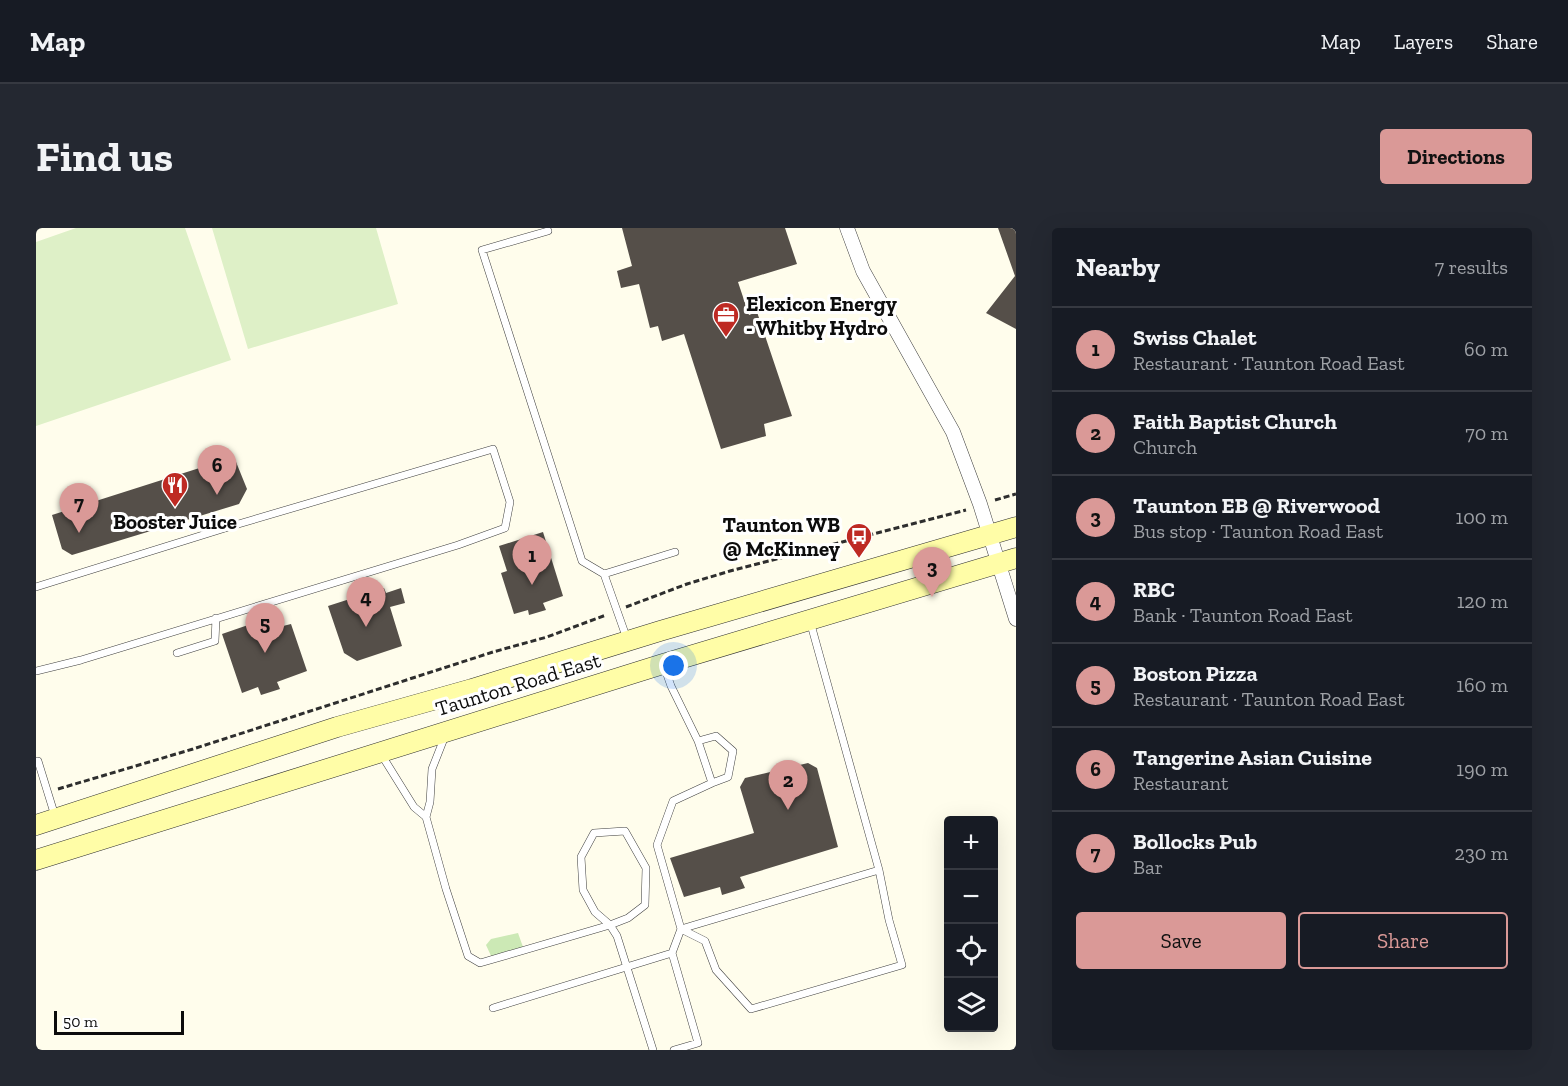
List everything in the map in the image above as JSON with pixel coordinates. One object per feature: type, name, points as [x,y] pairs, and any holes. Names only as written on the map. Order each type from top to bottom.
[{"type":"main road","name":"Taunton Road East","points":[[36,825],[337,727],[1016,527]]},
{"type":"main road","name":"Taunton Road East","points":[[36,860],[663,664],[1007,561]]},
{"type":"street","points":[[847,228],[863,271],[953,432],[989,535],[1007,561],[1016,619]]},
{"type":"lane","points":[[548,231],[482,250],[582,561],[604,574],[627,641]]},
{"type":"lane","points":[[36,587],[235,525],[493,449],[510,502],[505,528],[458,545],[81,660],[36,670]]},
{"type":"lane","points":[[604,574],[675,552]]},
{"type":"lane","points":[[177,653],[215,641],[216,618]]},
{"type":"lane","points":[[681,929],[705,941],[716,970],[751,1009],[902,965],[889,920],[879,870],[810,620]]},
{"type":"lane","points":[[663,664],[671,686],[698,741],[712,783]]},
{"type":"lane","points":[[447,731],[432,769],[430,802],[426,817],[468,956],[480,963],[610,926],[628,918],[645,904],[646,868],[625,831],[594,833],[581,857],[583,890],[595,912],[610,926],[617,936],[653,1050]]},
{"type":"lane","points":[[674,1050],[698,1043],[672,953],[681,929],[657,845],[674,801],[728,777],[734,751],[716,736],[698,741]]},
{"type":"lane","points":[[380,752],[414,807],[426,817]]},
{"type":"lane","points":[[37,759],[56,818]]},
{"type":"lane","points":[[681,929],[879,870]]},
{"type":"lane","points":[[493,1008],[672,953]]},
{"type":"path","points":[[47,793],[193,749],[493,652],[548,637],[687,584],[959,512]]},
{"type":"green space","points":[[76,228],[185,228],[231,360],[36,426],[36,242]]},
{"type":"green space","points":[[212,228],[376,228],[398,304],[248,349]]},
{"type":"green space","points":[[518,933],[523,947],[520,952],[492,958],[486,945],[491,939]]},
{"type":"building","name":"Elexicon Energy - Whitby Hydro","points":[[622,228],[785,228],[797,264],[738,282],[749,315],[757,312],[792,416],[764,424],[766,436],[721,449],[684,334],[662,341],[658,326],[650,328],[639,284],[621,288],[617,271],[632,266]]},
{"type":"building","points":[[998,228],[1016,228],[1016,329],[986,313],[1015,276]]},
{"type":"building","points":[[234,457],[247,489],[239,504],[72,555],[62,549],[52,515]]},
{"type":"building","points":[[543,532],[563,596],[543,603],[546,610],[529,615],[528,610],[514,614],[501,573],[507,571],[499,546]]},
{"type":"building","points":[[384,588],[386,593],[401,588],[405,603],[390,607],[402,646],[357,661],[344,653],[328,606]]},
{"type":"building","points":[[280,618],[283,626],[291,624],[307,671],[277,682],[280,689],[261,695],[258,687],[242,693],[222,634],[251,624],[252,628]]},
{"type":"building","points":[[808,763],[817,768],[838,847],[740,877],[745,888],[722,895],[720,887],[684,897],[670,858],[754,833],[740,787],[745,778]]},
{"type":"place","name":"Elexicon Energy - Whitby Hydro","points":[[726,338]]},
{"type":"place","name":"Tangerine Asian Cuisine","points":[[217,495]]},
{"type":"place","name":"Booster Juice","points":[[175,508]]},
{"type":"place","name":"Bollocks Pub","points":[[79,533]]},
{"type":"place","name":"Taunton WB @ McKinney","points":[[859,559]]},
{"type":"place","name":"Swiss Chalet","points":[[532,585]]},
{"type":"place","name":"Taunton EB @ Riverwood","points":[[932,597]]},
{"type":"place","name":"RBC","points":[[366,627]]},
{"type":"place","name":"Boston Pizza","points":[[265,653]]},
{"type":"place","name":"Faith Baptist Church","points":[[788,810]]}]
